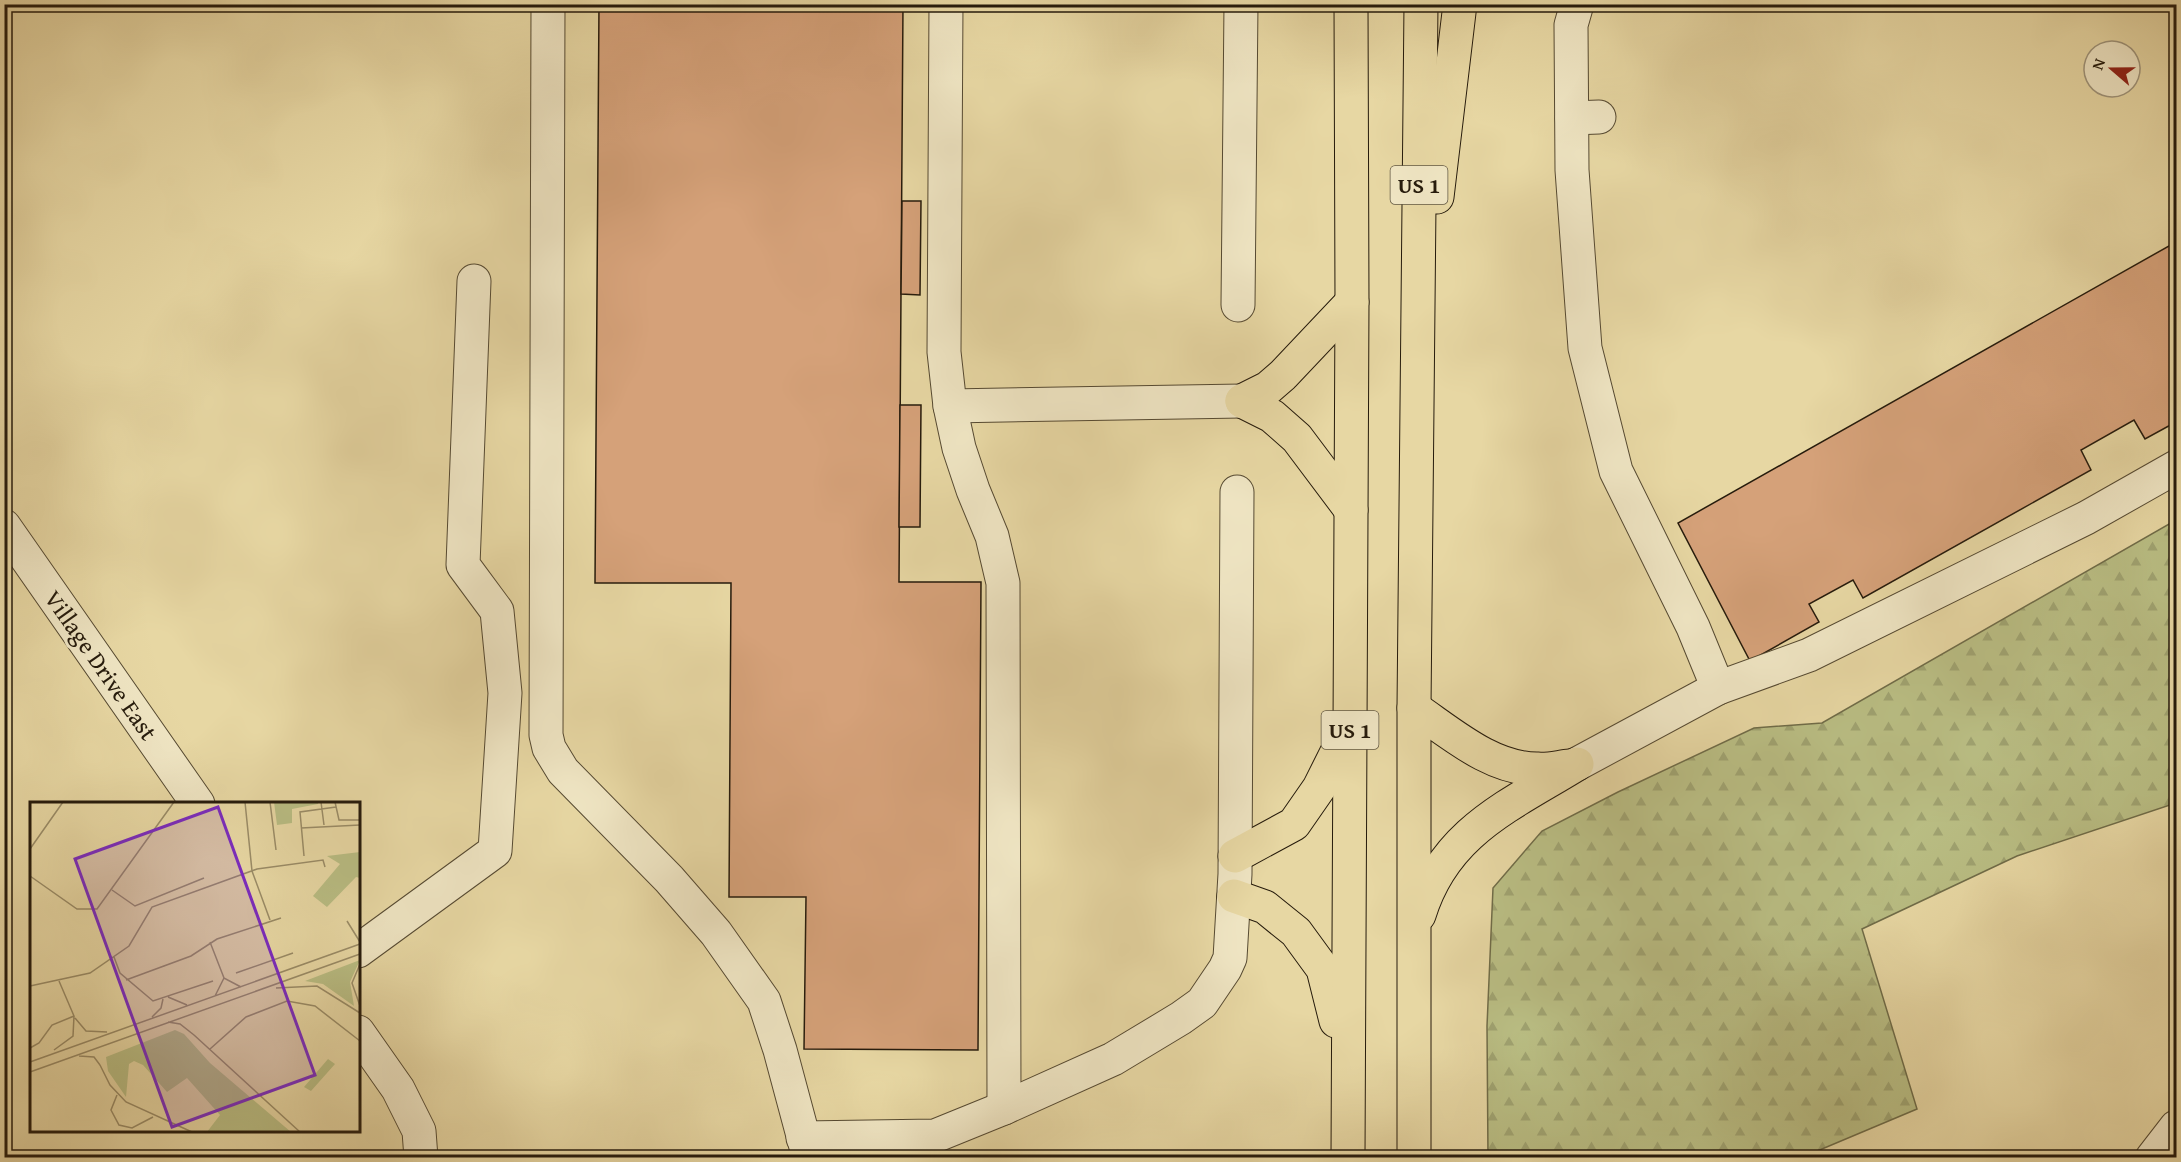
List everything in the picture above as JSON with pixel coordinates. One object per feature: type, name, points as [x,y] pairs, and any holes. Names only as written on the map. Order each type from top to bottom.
[{"type":"highway","name":"US 1","points":[[1348,1158],[1351,4]]},
{"type":"highway","name":"US 1","points":[[1414,1158],[1414,708],[1421,4]]},
{"type":"highway","points":[[1418,366],[1460,4]]},
{"type":"highway","points":[[1242,401],[1268,388],[1283,375],[1352,302]]},
{"type":"highway","points":[[1242,401],[1272,416],[1297,438],[1351,510]]},
{"type":"highway","points":[[1414,708],[1485,755],[1508,765],[1537,770],[1577,765]]},
{"type":"highway","points":[[1235,856],[1294,824],[1319,788],[1350,727]]},
{"type":"highway","points":[[1415,928],[1424,900],[1434,880],[1464,838],[1479,825],[1577,765]]},
{"type":"highway","points":[[1234,896],[1265,907],[1296,932],[1323,969],[1348,1072]]},
{"type":"street","points":[[548,4],[547,741],[555,760],[563,771],[669,879],[716,933],[764,1001],[780,1050],[806,1148],[934,1136],[1004,1108],[1113,1059],[1181,1018],[1202,1003],[1225,969],[1230,958],[1234,896],[1238,492]]},
{"type":"street","points":[[946,4],[944,352],[950,406],[958,447],[992,536],[1003,584],[1004,1108]]},
{"type":"street","points":[[1238,305],[1241,4]]},
{"type":"street","points":[[1577,4],[1571,26],[1585,117],[1572,171],[1585,348],[1616,471],[1693,627],[1718,688]]},
{"type":"street","points":[[360,950],[495,851],[505,693],[497,611],[463,565],[474,281]]},
{"type":"street","points":[[950,406],[1242,401]]},
{"type":"street","points":[[1577,765],[1718,688],[1809,655],[2086,518],[2176,467]]},
{"type":"street","name":"Village Drive East","points":[[4,526],[197,802]]},
{"type":"street","points":[[360,1035],[399,1089],[419,1131],[421,1158]]},
{"type":"street","points":[[2151,1158],[2176,1127]]},
{"type":"green space","points":[[2176,520],[2176,803],[2017,856],[1862,929],[1917,1109],[1803,1157],[1488,1157],[1487,1026],[1493,888],[1542,831],[1618,792],[1754,728],[1822,723]]},
{"type":"building","points":[[599,4],[903,4],[899,582],[981,582],[978,1050],[804,1049],[806,897],[729,897],[731,583],[595,583]]},
{"type":"building","points":[[902,201],[921,201],[920,295],[901,294]]},
{"type":"building","points":[[2176,242],[2176,422],[2145,439],[2134,420],[2081,450],[2091,470],[1863,598],[1853,580],[1809,604],[1819,622],[1750,661],[1678,523]]},
{"type":"building","points":[[900,405],[921,405],[920,527],[899,527]]}]
